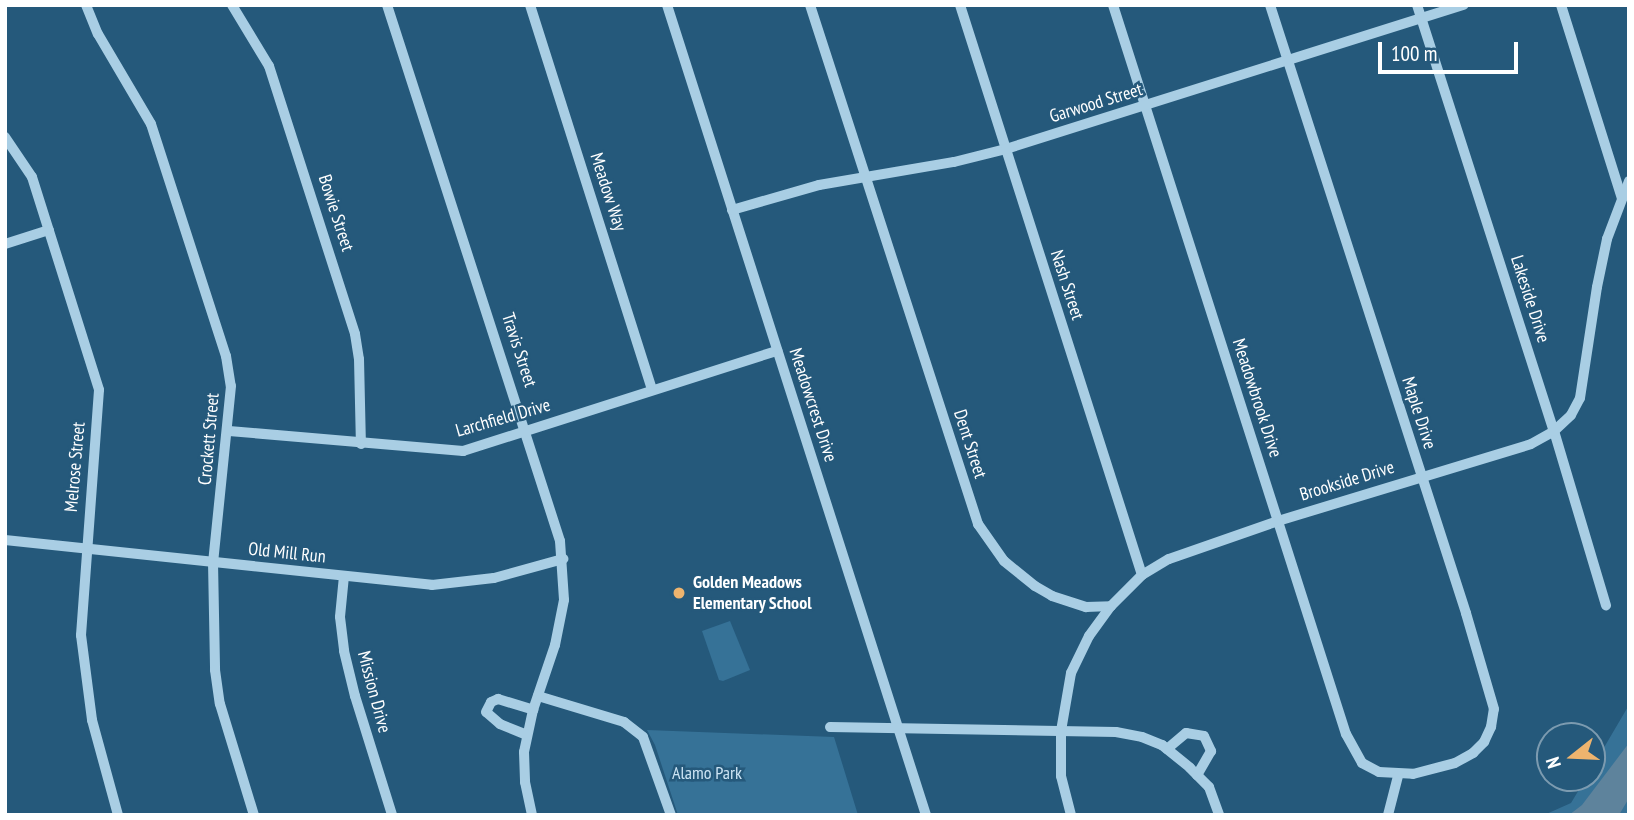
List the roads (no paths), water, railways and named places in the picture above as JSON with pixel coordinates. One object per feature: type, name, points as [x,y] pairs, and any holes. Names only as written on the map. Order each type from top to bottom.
[{"type":"street","name":"Crockett Street","points":[[86,5],[98,34],[151,124],[226,356],[231,386],[229,430],[213,562],[215,670],[218,692],[254,815]]},
{"type":"street","name":"Bowie Street","points":[[232,5],[270,66],[352,323],[359,359],[360,444]]},
{"type":"street","name":"Travis Street","points":[[387,5],[527,430],[563,559],[564,600],[555,645],[527,736],[525,782],[532,815]]},
{"type":"street","name":"Meadow Way","points":[[530,5],[652,390]]},
{"type":"street","name":"Meadowcrest Drive","points":[[667,5],[926,815]]},
{"type":"street","name":"Dent Street","points":[[810,5],[978,524],[1004,561],[1035,586],[1052,596],[1086,607],[1111,606]]},
{"type":"street","name":"Nash Street","points":[[960,5],[1142,575]]},
{"type":"street","name":"Meadowbrook Drive","points":[[1112,5],[1352,748],[1362,763],[1379,772],[1398,776]]},
{"type":"street","name":"Maple Drive","points":[[1270,5],[1493,709],[1491,727],[1484,742],[1473,753],[1455,763],[1398,776]]},
{"type":"street","name":"Lakeside Drive","points":[[1417,5],[1554,431],[1606,605]]},
{"type":"street","name":"Garwood Street","points":[[732,210],[820,185],[954,162],[1006,149],[1464,5]]},
{"type":"street","points":[[1561,5],[1622,198]]},
{"type":"street","name":"Melrose Street","points":[[5,136],[32,177],[99,390],[80,635],[92,720],[118,815]]},
{"type":"street","name":"Brookside Drive","points":[[1111,606],[1142,575],[1169,559],[1278,521],[1531,444],[1554,431],[1571,415],[1580,398],[1607,239],[1629,181]]},
{"type":"street","points":[[5,244],[49,230]]},
{"type":"street","name":"Larchfield Drive","points":[[229,430],[360,444],[463,451],[777,351]]},
{"type":"street","name":"Old Mill Run","points":[[5,540],[432,585],[462,583],[563,559]]},
{"type":"street","name":"Mission Drive","points":[[344,576],[340,617],[344,651],[355,696],[393,815]]},
{"type":"street","points":[[1071,815],[1061,776],[1061,731],[1071,673],[1089,636],[1111,606]]},
{"type":"street","points":[[538,696],[624,722],[643,737],[671,815]]},
{"type":"street","points":[[527,736],[500,724],[486,712],[491,702],[498,699],[533,710]]},
{"type":"street","points":[[830,727],[1116,732],[1142,737],[1167,749],[1209,787],[1219,815]]},
{"type":"street","points":[[1167,749],[1186,733],[1204,736],[1210,751],[1197,775]]},
{"type":"street","points":[[1388,815],[1398,776]]},
{"type":"place","name":"Golden Meadows Elementary School","points":[[679,593]]},
{"type":"park label","name":"Alamo Park","points":[[707,773]]}]
